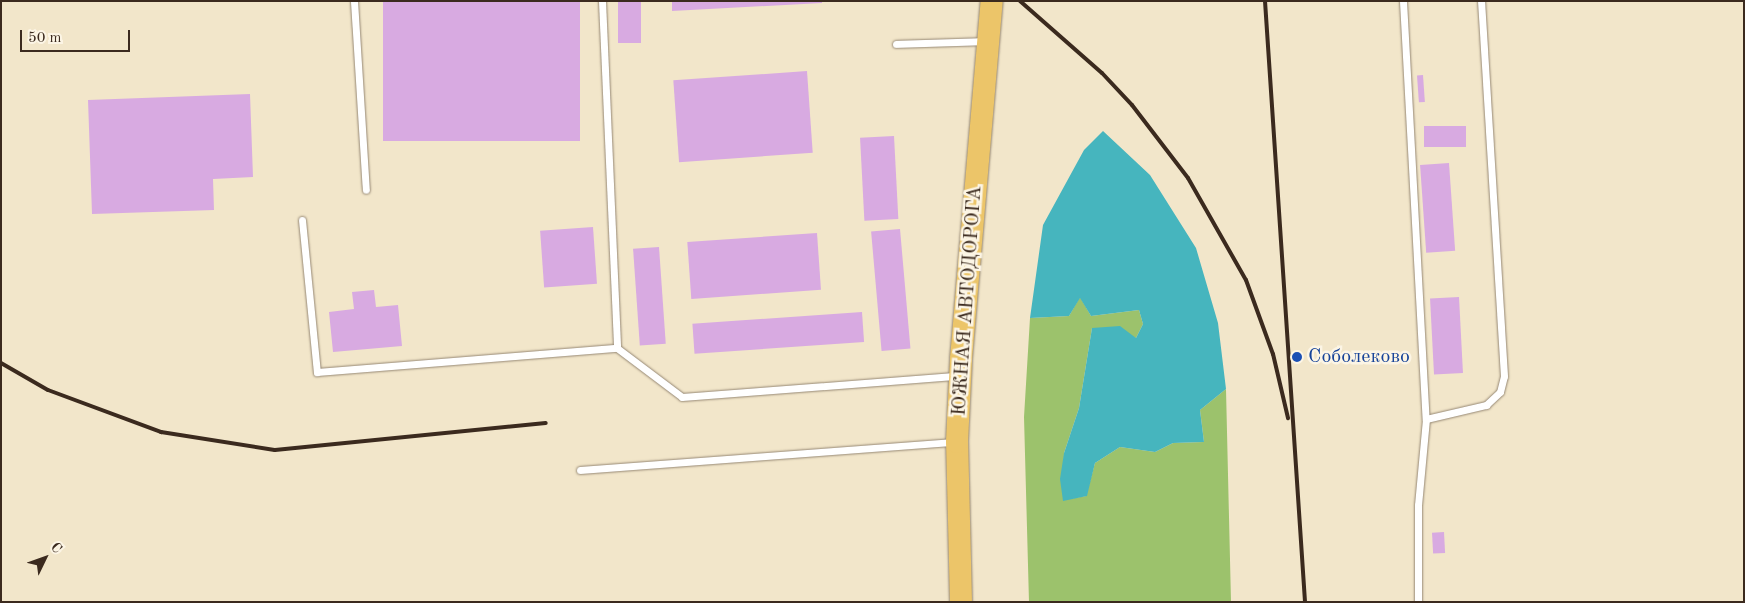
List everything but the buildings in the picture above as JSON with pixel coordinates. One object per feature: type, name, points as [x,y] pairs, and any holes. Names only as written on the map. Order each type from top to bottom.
[{"type":"main road","name":"ЮЖНАЯ АВТОДОРОГА","points":[[961,602],[957,442],[960,376],[992,1]]},
{"type":"lane","points":[[354,1],[366,190]]},
{"type":"lane","points":[[602,1],[618,348]]},
{"type":"lane","points":[[1403,1],[1426,418],[1418,505],[1418,602]]},
{"type":"lane","points":[[1426,418],[1486,406],[1500,392],[1504,376],[1481,1]]},
{"type":"lane","points":[[896,44],[988,41]]},
{"type":"lane","points":[[302,220],[317,372],[618,348],[682,397],[960,376]]},
{"type":"lane","points":[[580,470],[957,442]]},
{"type":"green space","points":[[1080,297],[1091,316],[1139,310],[1143,324],[1136,338],[1092,328],[1079,408],[1064,453],[1063,500],[1086,496],[1095,463],[1120,447],[1155,452],[1173,443],[1204,442],[1200,410],[1226,389],[1231,602],[1029,602],[1024,417],[1030,318],[1069,316]]},
{"type":"water","points":[[1103,131],[1150,175],[1196,248],[1218,323],[1226,389],[1200,410],[1204,442],[1173,443],[1155,452],[1120,447],[1095,463],[1087,496],[1063,501],[1060,479],[1064,453],[1079,408],[1092,328],[1120,326],[1136,338],[1143,324],[1139,310],[1091,316],[1080,298],[1069,316],[1030,318],[1043,225],[1084,150]]},
{"type":"railway","points":[[1020,1],[1102,73],[1132,105],[1188,178],[1246,280],[1273,354],[1288,418]]},
{"type":"railway","points":[[1265,1],[1305,602]]},
{"type":"railway","points":[[1,363],[48,390],[161,432],[275,450],[546,423]]},
{"type":"place","name":"Соболеково","points":[[1297,357]]}]
